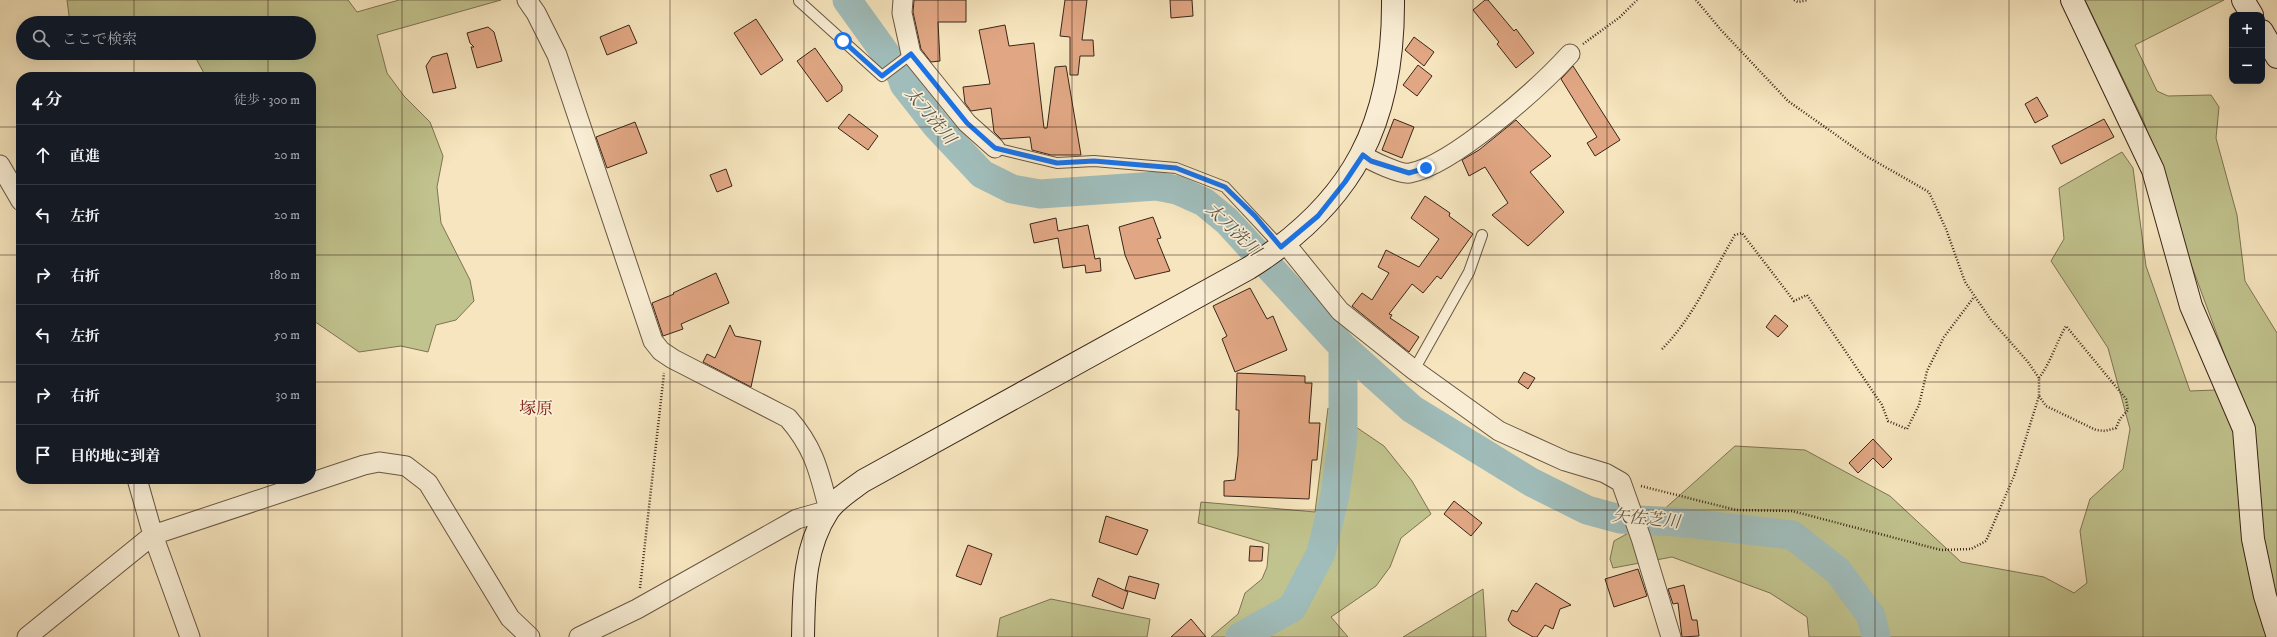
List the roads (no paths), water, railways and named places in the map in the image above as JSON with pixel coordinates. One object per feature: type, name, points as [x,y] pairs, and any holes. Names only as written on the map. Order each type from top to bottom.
[{"type":"street","points":[[527,0],[536,13],[557,55],[653,342],[661,351],[788,418],[802,434],[814,455],[829,510]]},
{"type":"street","points":[[903,0],[902,13],[911,54],[967,123],[995,148]]},
{"type":"street","points":[[803,637],[807,559],[815,536],[829,510],[863,481],[1249,268],[1281,247],[1318,216],[1345,182],[1363,155],[1386,88],[1393,39],[1393,0]]},
{"type":"street","points":[[2072,0],[2153,170],[2190,306],[2244,429],[2253,540],[2265,596],[2277,634]]},
{"type":"street","points":[[2243,0],[2250,12]]},
{"type":"street","points":[[2265,36],[2277,57]]},
{"type":"street","points":[[1363,155],[1371,161],[1409,173],[1426,168],[1444,159],[1481,133],[1555,71],[1570,54]]},
{"type":"street","points":[[0,165],[16,192]]},
{"type":"street","points":[[1281,247],[1340,311],[1414,370],[1499,431],[1565,461],[1605,473],[1624,490],[1641,538],[1671,637]]},
{"type":"street","points":[[316,481],[364,465],[379,462],[406,466],[419,474],[432,489],[510,618],[530,637]]},
{"type":"street","points":[[138,484],[153,535],[190,637]]},
{"type":"street","points":[[27,637],[153,535],[307,484]]},
{"type":"street","points":[[580,637],[638,609],[797,519],[829,510]]},
{"type":"lane","points":[[799,1],[882,76],[911,54]]},
{"type":"lane","points":[[995,148],[1057,163],[1094,161],[1176,168],[1225,187],[1255,216],[1281,247]]},
{"type":"lane","points":[[1414,370],[1469,272],[1482,235]]},
{"type":"waterway","name":"太刀洗川","points":[[847,0],[901,75],[904,84],[936,125],[982,174],[1012,189],[1040,194],[1156,186],[1177,190],[1204,202],[1227,221],[1343,347],[1412,409],[1531,482],[1587,510],[1620,519],[1677,522],[1792,535],[1838,571],[1871,616],[1876,637]]},
{"type":"waterway","name":"太刀洗川","points":[[1240,637],[1292,608],[1321,553],[1335,495],[1343,437],[1343,347]]},
{"type":"district","name":"塚原","points":[[536,409]]},
{"type":"water label","name":"矢佐芝川","points":[[1646,519]]}]
